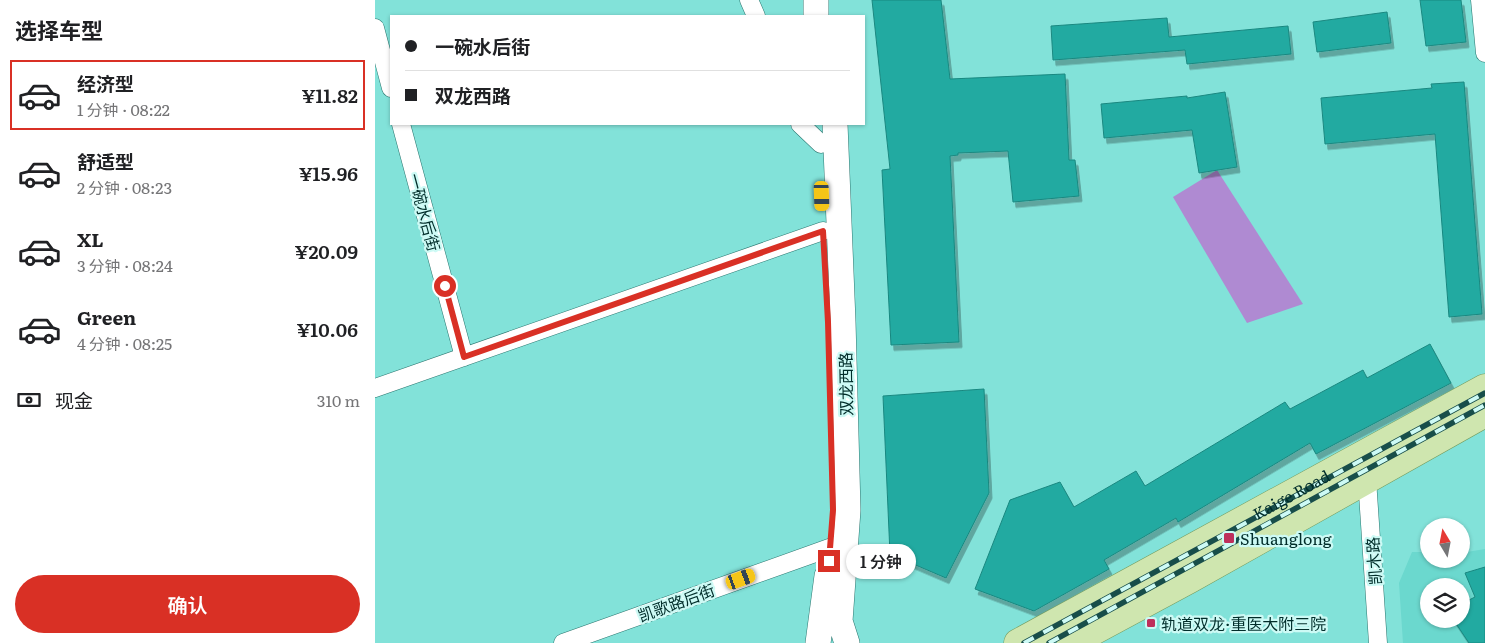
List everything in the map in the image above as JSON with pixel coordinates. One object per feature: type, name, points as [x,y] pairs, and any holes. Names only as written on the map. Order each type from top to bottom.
[{"type":"main road","points":[[816,0],[816,15]]},
{"type":"main road","points":[[831,0],[832,15]]},
{"type":"main road","name":"双龙西路","points":[[818,643],[838,545],[848,510],[835,125]]},
{"type":"main road","name":"双龙西路","points":[[820,134],[828,322],[832,490],[838,545],[840,621],[847,643]]},
{"type":"main road","name":"Kaige Road","points":[[1018,643],[1485,388]]},
{"type":"main road","name":"Kaige Road","points":[[1071,643],[1485,413]]},
{"type":"street","points":[[749,0],[756,15]]},
{"type":"street","points":[[1480,0],[1485,53]]},
{"type":"street","points":[[375,28],[390,84]]},
{"type":"street","name":"一碗水后街","points":[[401,125],[464,357]]},
{"type":"street","points":[[802,125],[820,134]]},
{"type":"street","points":[[375,388],[823,231]]},
{"type":"street","name":"凯木路","points":[[1367,479],[1378,643]]},
{"type":"street","name":"凯歌路后街","points":[[563,643],[838,545]]},
{"type":"shaded area","points":[[1217,170],[1303,304],[1247,323],[1173,197]]},
{"type":"shaded area","points":[[1485,549],[1485,643],[1403,643],[1399,583],[1412,552],[1420,552],[1420,568],[1470,568],[1470,552]]},
{"type":"building","points":[[872,0],[941,0],[950,79],[1065,74],[1069,160],[1075,160],[1079,196],[1013,202],[1008,151],[958,153],[958,155],[950,156],[959,342],[891,345],[882,170],[890,169]]},
{"type":"building","points":[[1420,0],[1461,0],[1466,42],[1426,46]]},
{"type":"building","points":[[1387,12],[1391,43],[1317,52],[1313,22]]},
{"type":"building","points":[[1167,18],[1169,37],[1288,26],[1291,54],[1187,64],[1185,50],[1053,60],[1051,26]]},
{"type":"building","points":[[1464,82],[1482,314],[1449,317],[1435,134],[1325,144],[1321,98],[1432,88],[1431,84]]},
{"type":"building","points":[[1225,92],[1237,167],[1199,173],[1192,130],[1104,138],[1101,104],[1187,96],[1187,98]]},
{"type":"building","points":[[1430,344],[1451,383],[1316,454],[1310,443],[1178,522],[1176,518],[1104,560],[1109,569],[1034,611],[975,589],[1010,500],[1060,482],[1074,507],[1136,471],[1145,486],[1285,402],[1290,409],[1363,370],[1367,378]]},
{"type":"building","points":[[984,389],[989,493],[946,578],[890,554],[883,396]]},
{"type":"building","points":[[1485,567],[1485,643],[1469,643],[1459,628],[1470,628],[1470,600],[1475,597],[1470,585],[1470,578],[1467,578],[1465,573]]},
{"type":"railway","points":[[1024,643],[1485,393]]},
{"type":"railway","points":[[1049,643],[1485,405]]},
{"type":"place","name":"Shuanglong","points":[[1229,538]]},
{"type":"place","name":"轨道双龙·重医大附三院","points":[[1151,623]]},
{"type":"route","points":[[445,286],[464,357],[823,231],[828,322],[833,510],[829,561]]}]
